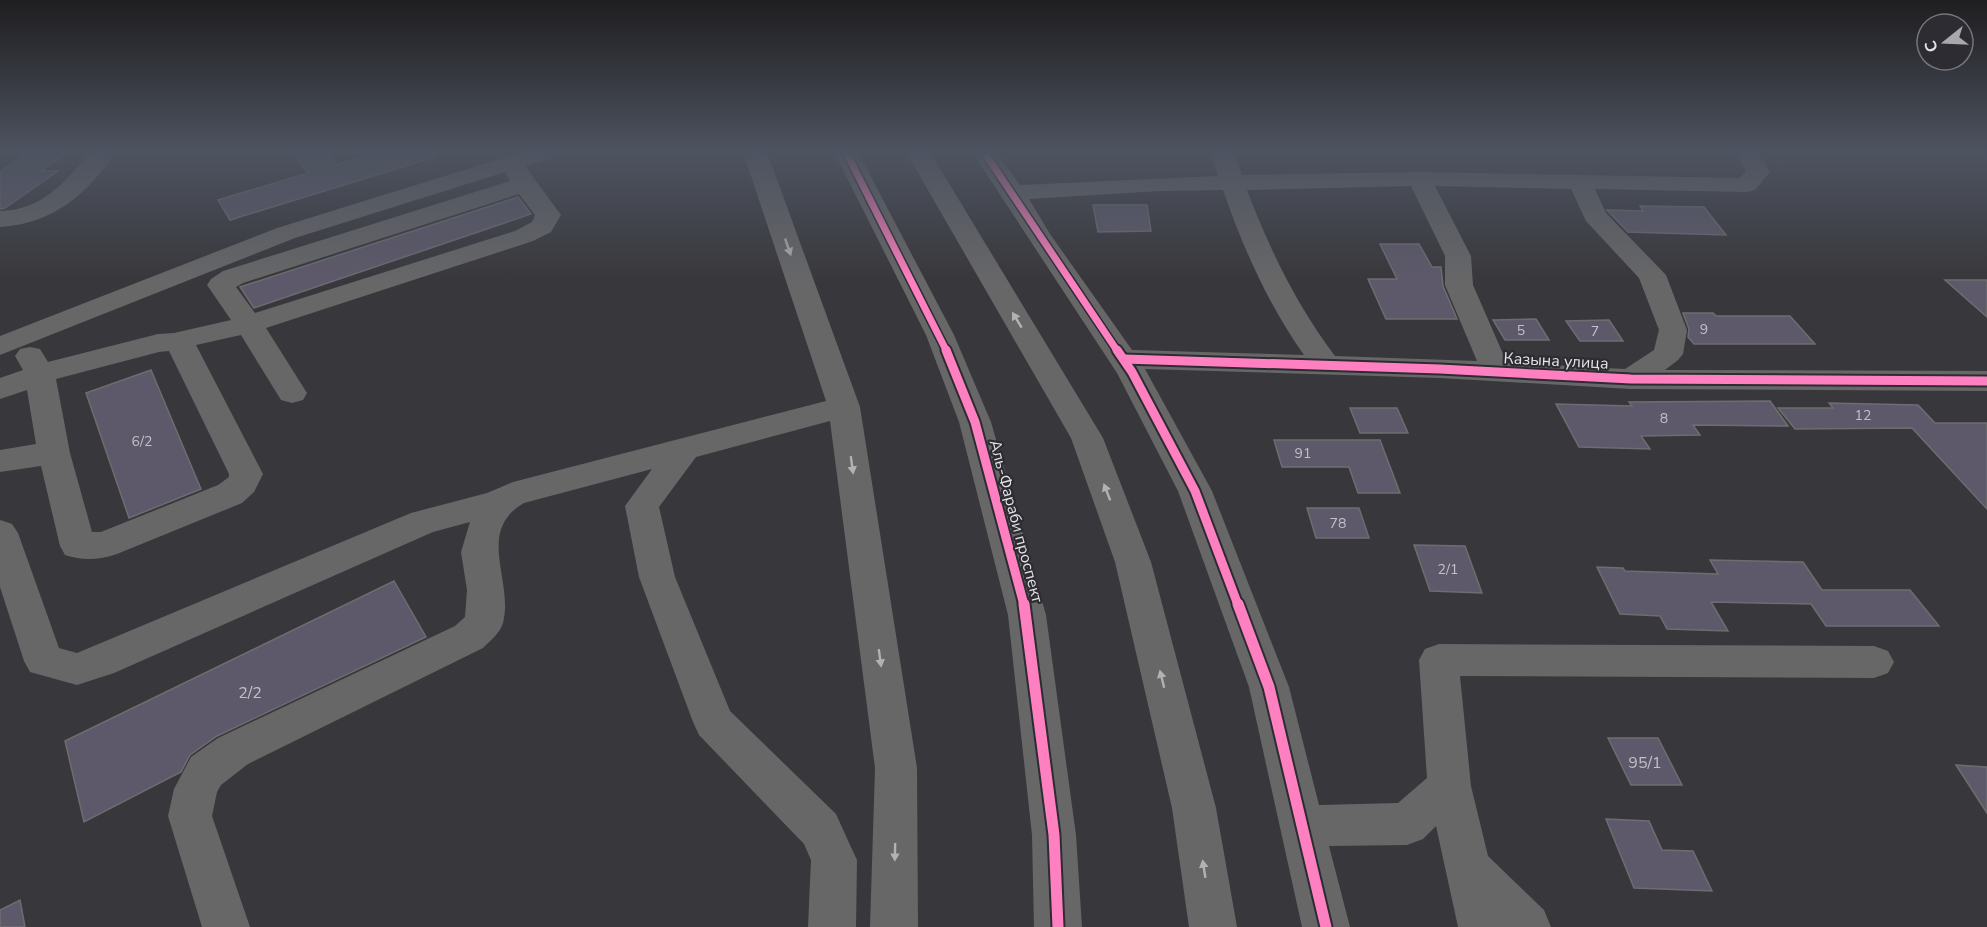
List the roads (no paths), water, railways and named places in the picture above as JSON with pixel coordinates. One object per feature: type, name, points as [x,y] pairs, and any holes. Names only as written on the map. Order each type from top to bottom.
[{"type":"street","points":[[0,219],[30,215],[60,201],[65,195]]},
{"type":"street","points":[[286,233],[280,225],[282,216],[346,195]]},
{"type":"street","points":[[0,346],[286,233],[415,195]]},
{"type":"street","points":[[292,393],[249,324],[221,285],[233,277],[443,195]]},
{"type":"street","points":[[0,389],[40,374],[158,343],[174,342],[249,324],[524,236],[542,227],[548,215],[541,195]]},
{"type":"street","points":[[770,195],[844,407],[896,768],[894,927]]},
{"type":"street","name":"Аль-Фараби проспект","points":[[868,195],[940,335],[975,422],[1027,615],[1054,836],[1058,927]]},
{"type":"street","points":[[944,195],[1087,438],[1133,562],[1194,808],[1213,927]]},
{"type":"street","points":[[1014,195],[1038,235],[1124,359],[1195,491],[1269,687],[1326,927]]},
{"type":"street","points":[[1238,195],[1253,240],[1305,336],[1328,367]]},
{"type":"street","points":[[1427,195],[1458,256],[1459,285],[1496,372]]},
{"type":"street","points":[[1586,195],[1595,216],[1652,275],[1672,330],[1668,354],[1631,379]]},
{"type":"street","points":[[0,346],[32,357],[40,374],[54,453],[78,546],[104,545],[230,494],[241,486],[246,474],[182,346],[174,342]]},
{"type":"street","name":"Казына улица","points":[[1124,359],[1631,379],[1987,381]]},
{"type":"street","points":[[0,533],[44,661],[76,669],[100,662],[423,522],[498,503],[513,494],[844,407]]},
{"type":"street","points":[[684,450],[642,506],[657,576],[714,722],[819,830],[834,860],[832,927]]},
{"type":"street","points":[[0,461],[54,453]]},
{"type":"street","points":[[226,927],[190,816],[196,789],[206,771],[233,751],[469,637],[484,623],[486,590],[479,552],[483,532],[498,503]]},
{"type":"street","points":[[1482,927],[1449,786],[1439,660],[1874,662]]},
{"type":"street","points":[[1301,826],[1407,824],[1449,786]]},
{"type":"street","points":[[1469,869],[1527,927]]}]
